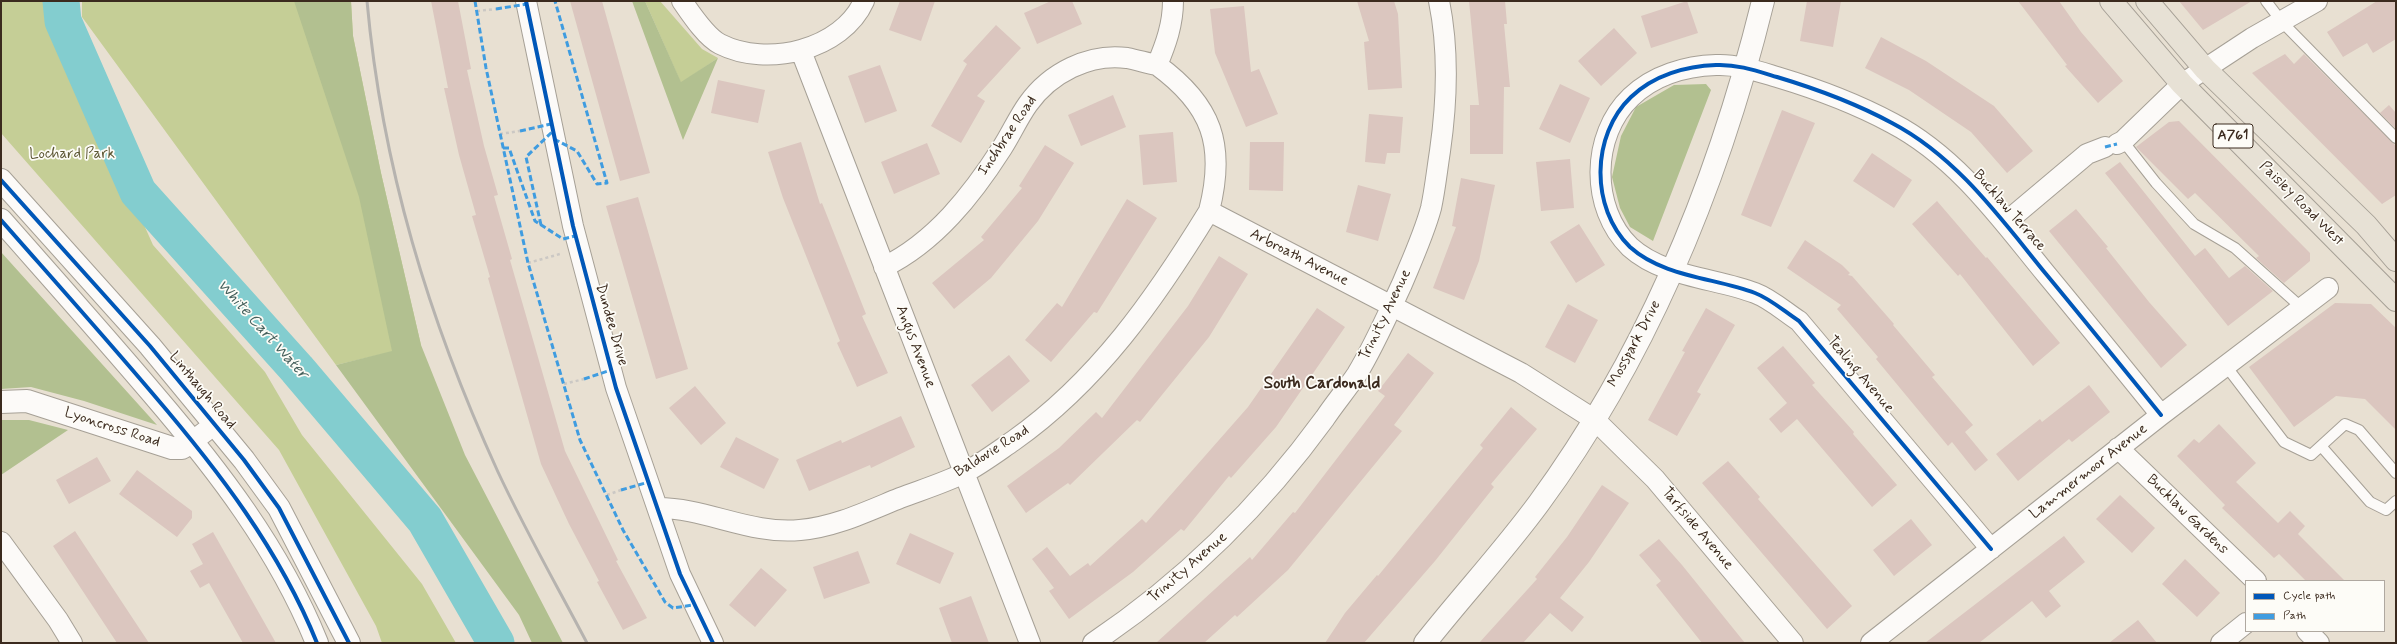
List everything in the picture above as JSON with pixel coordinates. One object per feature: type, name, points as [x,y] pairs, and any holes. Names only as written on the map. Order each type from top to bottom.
[{"type":"main road","name":"Paisley Road West","points":[[2111,1],[2182,84],[2361,266],[2393,290]]},
{"type":"main road","name":"Paisley Road West","points":[[2147,1],[2205,69],[2392,247]]},
{"type":"main road","points":[[2361,266],[2392,247]]},
{"type":"street","name":"Dundee Drive","points":[[526,1],[549,117],[587,284],[616,388],[680,574],[713,643]]},
{"type":"street","points":[[682,1],[694,20],[720,44],[750,53],[778,54],[801,51],[843,30],[858,13],[864,1]]},
{"type":"street","points":[[1173,1],[1173,12],[1168,38],[1157,65],[1179,81],[1196,99],[1208,120],[1215,144],[1216,168],[1214,194],[1209,211]]},
{"type":"street","name":"Trinity Avenue","points":[[1093,643],[1124,622],[1183,576],[1236,526],[1276,481],[1357,374],[1392,305],[1414,257],[1431,208],[1444,123],[1446,71],[1443,19],[1439,1]]},
{"type":"street","name":"Mosspark Drive","points":[[1425,643],[1539,502],[1595,420],[1642,335],[1673,270],[1711,175],[1746,68],[1763,1]]},
{"type":"street","points":[[2005,223],[2087,154],[2115,144],[2182,84],[2317,1]]},
{"type":"street","name":"Angus Avenue","points":[[801,51],[1030,643]]},
{"type":"street","name":"Inchbrae Road","points":[[884,267],[904,257],[943,224],[983,175],[1027,104],[1041,88],[1056,76],[1081,63],[1107,58],[1127,58],[1157,65]]},
{"type":"street","name":"Bucklaw Terrace","points":[[1673,270],[1642,256],[1628,245],[1613,222],[1601,193],[1600,169],[1605,142],[1614,119],[1631,97],[1654,80],[1684,68],[1718,65],[1746,68],[1815,89],[1862,108],[1896,124],[1930,148],[1959,172],[2005,223],[2161,415]]},
{"type":"street","name":"Linthaugh Road","points":[[1,180],[150,346],[215,424],[279,508],[349,643]]},
{"type":"street","name":"Baldovie Road","points":[[658,508],[684,511],[768,530],[800,530],[851,518],[964,473],[1028,430],[1060,404],[1094,370],[1143,314],[1167,280],[1209,211]]},
{"type":"street","name":"Arbroath Avenue","points":[[1209,211],[1521,372],[1595,420]]},
{"type":"street","points":[[1,220],[193,441],[217,471],[269,547],[318,643]]},
{"type":"street","name":"Tealing Avenue","points":[[1673,270],[1758,294],[1799,321],[1991,549]]},
{"type":"street","name":"Lammermoor Avenue","points":[[1870,643],[2118,448],[2328,288]]},
{"type":"street","name":"Lyoncross Road","points":[[1,402],[27,401],[172,448],[182,448],[215,424]]},
{"type":"street","name":"Tarfside Avenue","points":[[1595,420],[1655,479],[1793,643]]},
{"type":"street","name":"Bucklaw Gardens","points":[[2118,448],[2255,580]]},
{"type":"street","points":[[1,542],[58,620],[72,643]]},
{"type":"street","points":[[2221,643],[2245,624]]},
{"type":"street","points":[[2308,632],[2319,643]]},
{"type":"lane","points":[[2266,1],[2282,22],[2396,138]]},
{"type":"lane","points":[[2115,144],[2156,183],[2194,224],[2234,248],[2302,308]]},
{"type":"lane","points":[[2226,366],[2284,442],[2311,455],[2345,424],[2359,430],[2396,474]]},
{"type":"lane","points":[[2321,446],[2370,502],[2386,510],[2396,501]]},
{"type":"path","points":[[477,11],[496,9]]},
{"type":"path","points":[[500,134],[520,131]]},
{"type":"path","points":[[528,263],[542,259]]},
{"type":"path","points":[[564,384],[584,379]]},
{"type":"path","points":[[607,496],[621,490]]},
{"type":"green space","name":"Lochard Park","points":[[1,1],[54,1],[57,30],[153,245],[265,372],[302,435],[422,584],[456,643],[382,643],[376,626],[279,450],[1,133]]},
{"type":"green space","points":[[82,1],[351,1],[353,36],[381,173],[421,345],[336,365],[82,17]]},
{"type":"green space","points":[[294,1],[351,1],[353,36],[381,173],[421,345],[465,455],[563,643],[532,643],[519,615],[336,365],[392,351],[359,197]]},
{"type":"green space","points":[[632,1],[645,1],[681,82],[718,58],[683,140]]},
{"type":"green space","points":[[645,1],[660,1],[702,49],[718,58],[681,83]]},
{"type":"green space","points":[[1706,84],[1711,90],[1653,241],[1630,227],[1620,208],[1612,177],[1621,136],[1636,107],[1674,85]]},
{"type":"green space","points":[[1,252],[157,425],[84,401],[31,387],[1,389]]},
{"type":"green space","points":[[1,420],[29,420],[68,430],[1,475]]},
{"type":"building","points":[[431,1],[458,1],[471,69],[467,70],[484,146],[498,195],[494,196],[512,259],[510,260],[565,451],[618,560],[616,561],[647,618],[623,630],[597,582],[599,581],[569,524],[541,464],[488,278],[490,277],[472,216],[476,215],[459,155],[444,88],[448,88]]},
{"type":"building","points":[[570,1],[602,1],[650,173],[620,181]]},
{"type":"building","points":[[900,1],[935,1],[921,41],[889,30]]},
{"type":"building","points":[[1051,1],[1072,1],[1082,24],[1037,44],[1024,13]]},
{"type":"building","points":[[1357,1],[1394,1],[1398,14],[1402,88],[1368,90],[1364,42],[1369,41]]},
{"type":"building","points":[[1469,1],[1505,1],[1507,24],[1504,24],[1510,87],[1504,87],[1503,154],[1470,154],[1470,105],[1479,105]]},
{"type":"building","points":[[1687,1],[1698,33],[1651,48],[1641,16]]},
{"type":"building","points":[[1807,1],[1841,1],[1833,47],[1800,41]]},
{"type":"building","points":[[2018,1],[2059,1],[2081,32],[2123,81],[2098,103],[2065,66],[2067,65]]},
{"type":"building","points":[[2179,1],[2252,1],[2203,30]]},
{"type":"building","points":[[2377,1],[2396,1],[2396,39],[2373,53],[2367,43],[2343,57],[2327,32]]},
{"type":"building","points":[[1244,6],[1251,72],[1259,69],[1278,114],[1246,127],[1215,53],[1210,9]]},
{"type":"building","points":[[996,25],[1021,48],[977,96],[985,101],[961,143],[931,126],[967,64],[963,61]]},
{"type":"building","points":[[1614,28],[1637,53],[1601,86],[1578,61]]},
{"type":"building","points":[[1881,37],[1926,61],[1994,106],[2033,151],[2007,173],[1971,132],[1909,90],[1865,68]]},
{"type":"building","points":[[2285,54],[2294,64],[2304,54],[2396,146],[2396,195],[2382,204],[2252,73]]},
{"type":"building","points":[[880,65],[897,111],[865,123],[848,76]]},
{"type":"building","points":[[718,80],[765,90],[758,123],[711,113]]},
{"type":"building","points":[[1560,84],[1590,98],[1570,143],[1539,129]]},
{"type":"building","points":[[1113,95],[1126,127],[1081,146],[1068,115]]},
{"type":"building","points":[[2389,105],[2396,113],[2396,129],[2380,113]]},
{"type":"building","points":[[1782,110],[1815,123],[1771,227],[1741,215]]},
{"type":"building","points":[[1369,114],[1403,117],[1400,153],[1387,153],[1385,164],[1365,162]]},
{"type":"building","points":[[2179,121],[2310,253],[2310,261],[2284,283],[2256,258],[2259,256],[2195,193],[2188,199],[2136,147],[2169,122]]},
{"type":"building","points":[[1173,132],[1177,182],[1143,185],[1139,135]]},
{"type":"building","points":[[801,142],[820,204],[822,203],[866,314],[862,316],[888,373],[857,387],[837,343],[840,341],[783,198],[768,152]]},
{"type":"building","points":[[1250,142],[1284,142],[1283,191],[1249,190]]},
{"type":"building","points":[[927,143],[940,174],[894,194],[881,162]]},
{"type":"building","points":[[1045,145],[1074,163],[1038,221],[991,278],[954,309],[932,283],[984,240],[981,237],[1022,188],[1019,186]]},
{"type":"building","points":[[1872,153],[1912,180],[1894,208],[1853,181]]},
{"type":"building","points":[[1570,159],[1574,208],[1541,211],[1536,162]]},
{"type":"building","points":[[2120,162],[2195,256],[2205,248],[2229,278],[2245,266],[2273,291],[2228,326],[2105,173]]},
{"type":"building","points":[[1461,178],[1495,185],[1479,261],[1464,300],[1433,288],[1456,227],[1452,226]]},
{"type":"building","points":[[1358,185],[1391,194],[1378,241],[1346,232]]},
{"type":"building","points":[[638,197],[688,369],[656,379],[606,206]]},
{"type":"building","points":[[1127,199],[1157,218],[1097,313],[1094,312],[1051,362],[1025,340],[1057,303],[1062,307]]},
{"type":"building","points":[[1937,201],[2060,343],[2033,366],[1960,274],[1958,276],[1912,224]]},
{"type":"building","points":[[2076,209],[2108,247],[2106,248],[2149,302],[2187,345],[2161,368],[2049,231]]},
{"type":"building","points":[[1579,224],[1605,265],[1576,283],[1550,242]]},
{"type":"building","points":[[1805,240],[1842,265],[1850,273],[1848,275],[1852,276],[1894,324],[1893,325],[1935,375],[1932,377],[1973,425],[1965,432],[1988,460],[1975,471],[1952,442],[1948,446],[1876,359],[1878,357],[1837,309],[1841,305],[1787,268]]},
{"type":"building","points":[[1219,256],[1248,274],[1209,337],[1140,422],[1137,420],[1070,485],[1068,483],[1026,513],[1007,486],[1059,448],[1096,412],[1102,418],[1188,306]]},
{"type":"building","points":[[2335,303],[2371,304],[2396,328],[2396,430],[2365,399],[2336,396],[2294,427],[2249,367]]},
{"type":"building","points":[[1568,304],[1598,320],[1575,363],[1545,347]]},
{"type":"building","points":[[1317,308],[1345,327],[1276,427],[1231,478],[1229,476],[1184,531],[1181,529],[1133,572],[1069,619],[1049,591],[1054,588],[1032,559],[1047,547],[1070,576],[1088,563],[1090,566],[1142,519],[1146,523],[1248,407]]},
{"type":"building","points":[[1706,308],[1735,325],[1697,392],[1701,394],[1677,436],[1648,420],[1685,352],[1682,351]]},
{"type":"building","points":[[1783,346],[1815,383],[1812,385],[1854,432],[1853,434],[1897,485],[1872,507],[1797,419],[1781,433],[1769,419],[1787,403],[1757,368]]},
{"type":"building","points":[[1408,353],[1434,373],[1394,425],[1402,431],[1288,570],[1237,617],[1235,615],[1204,643],[1156,643],[1250,557],[1252,560],[1293,512],[1295,513],[1385,396],[1378,391]]},
{"type":"building","points":[[1009,355],[1030,381],[992,412],[971,385]]},
{"type":"building","points":[[2089,385],[2110,412],[2072,442],[2069,439],[2018,481],[1996,454],[2040,419],[2042,422]]},
{"type":"building","points":[[695,386],[726,423],[701,445],[669,408]]},
{"type":"building","points":[[1511,407],[1537,429],[1491,484],[1494,487],[1435,561],[1364,643],[1325,643],[1345,613],[1377,575],[1378,576],[1483,448],[1480,445]]},
{"type":"building","points":[[901,416],[915,447],[871,468],[870,465],[809,491],[796,460],[841,440],[842,443]]},
{"type":"building","points":[[2219,424],[2256,463],[2236,482],[2278,523],[2290,511],[2305,526],[2298,534],[2344,580],[2305,580],[2279,554],[2274,558],[2222,508],[2225,505],[2177,456],[2194,439],[2199,443]]},
{"type":"building","points":[[736,437],[779,459],[764,489],[720,467]]},
{"type":"building","points":[[97,457],[111,481],[69,504],[56,480]]},
{"type":"building","points":[[1728,461],[1760,497],[1758,499],[1852,606],[1827,629],[1702,483]]},
{"type":"building","points":[[137,470],[192,511],[192,518],[177,537],[119,494]]},
{"type":"building","points":[[1602,485],[1629,503],[1589,562],[1560,598],[1584,617],[1572,632],[1550,613],[1523,643],[1479,643],[1537,579],[1535,577],[1567,537]]},
{"type":"building","points":[[2120,495],[2155,528],[2132,553],[2096,519]]},
{"type":"building","points":[[1911,519],[1932,545],[1894,576],[1873,550]]},
{"type":"building","points":[[75,531],[149,643],[117,643],[53,546]]},
{"type":"building","points":[[213,532],[276,643],[243,643],[209,583],[200,588],[190,571],[203,564],[192,544]]},
{"type":"building","points":[[910,533],[954,553],[940,584],[896,564]]},
{"type":"building","points":[[2064,536],[2085,562],[2049,591],[2061,606],[2046,618],[2032,601],[1979,643],[1925,643]]},
{"type":"building","points":[[1659,539],[1745,643],[1702,643],[1656,585],[1661,581],[1639,555]]},
{"type":"building","points":[[858,551],[870,583],[824,599],[813,567]]},
{"type":"building","points":[[2185,559],[2220,593],[2197,617],[2162,584]]},
{"type":"building","points":[[761,568],[787,590],[755,627],[729,605]]},
{"type":"building","points":[[971,596],[989,643],[952,643],[939,608]]},
{"type":"building","points":[[2138,620],[2157,643],[2109,643]]},
{"type":"waterway","name":"White Cart Water","points":[[61,1],[63,21],[138,192],[297,369],[425,520],[496,643]]},
{"type":"railway","points":[[367,1],[374,63],[384,123],[412,242],[430,300],[473,415],[508,494],[587,643]]},
{"type":"marked path","points":[[475,1],[486,68],[528,263],[580,440],[623,530],[665,602],[673,608],[693,605]]},
{"type":"marked path","points":[[554,139],[577,151],[597,184],[607,183],[555,1]]},
{"type":"marked path","points":[[496,9],[527,4]]},
{"type":"marked path","points":[[520,131],[551,124]]},
{"type":"marked path","points":[[541,225],[526,157],[552,132]]},
{"type":"marked path","points":[[2105,147],[2117,144]]},
{"type":"marked path","points":[[503,148],[509,148],[535,221],[563,239],[575,236]]},
{"type":"marked path","points":[[584,379],[611,370]]},
{"type":"marked path","points":[[621,490],[649,482]]},
{"type":"cycle path","points":[[526,1],[573,226],[616,388],[680,574],[713,643]]},
{"type":"cycle path","points":[[1991,549],[1799,321],[1772,302],[1755,293],[1690,276],[1658,265],[1643,257],[1630,247],[1617,231],[1608,212],[1602,192],[1600,172],[1603,151],[1608,131],[1618,113],[1631,97],[1640,89],[1660,77],[1693,67],[1716,65],[1739,67],[1754,70],[1836,97],[1892,123],[1915,137],[1937,153],[1957,171],[1995,211],[2161,415]]},
{"type":"cycle path","points":[[1,180],[150,346],[244,460],[279,508],[349,643]]},
{"type":"cycle path","points":[[1,220],[153,394],[223,481],[266,543],[302,608],[317,643]]},
{"type":"district","name":"South Cardonald","points":[[1322,384]]}]
